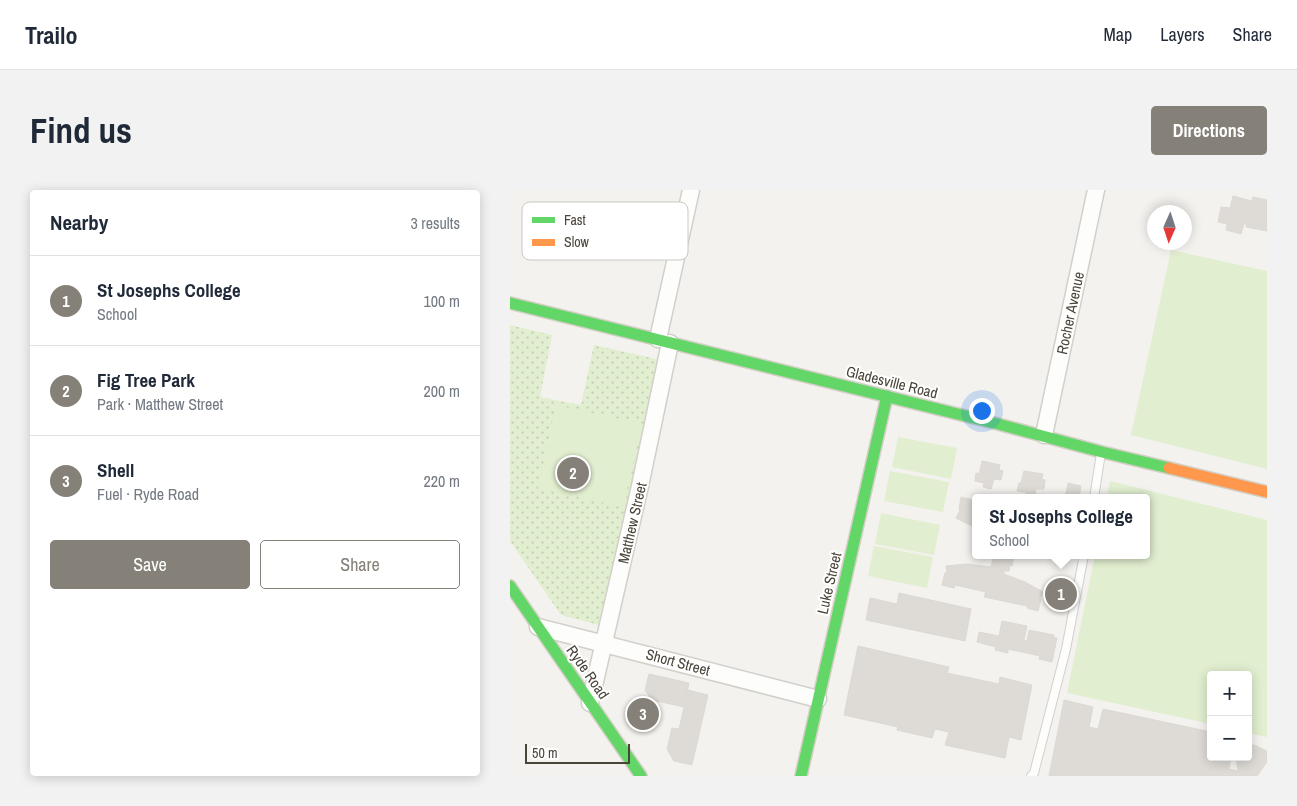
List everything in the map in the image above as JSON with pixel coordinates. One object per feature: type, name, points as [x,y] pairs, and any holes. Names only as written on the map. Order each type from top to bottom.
[{"type":"street","name":"Matthew Street","points":[[688,207],[691,190]]},
{"type":"street","name":"Rocher Avenue","points":[[1044,435],[1096,190]]},
{"type":"street","name":"Matthew Street","points":[[590,703],[640,486],[678,260]]},
{"type":"street","name":"Gladesville Road","points":[[510,303],[1267,492]]},
{"type":"street","name":"Luke Street","points":[[800,776],[887,396]]},
{"type":"street","name":"Ryde Road","points":[[510,586],[641,776]]},
{"type":"street","name":"Short Street","points":[[538,627],[818,699]]},
{"type":"lane","points":[[1095,494],[1102,452]]},
{"type":"lane","points":[[1031,776],[1034,773],[1066,648],[1083,559]]},
{"type":"green space","points":[[1171,250],[1267,271],[1267,469],[1131,435]]},
{"type":"green space","points":[[510,325],[552,335],[540,397],[581,405],[594,345],[661,360],[603,626],[561,615],[510,541]]},
{"type":"green space","points":[[556,405],[642,424],[623,507],[538,488]]},
{"type":"green space","points":[[898,437],[957,448],[951,479],[892,467]]},
{"type":"green space","points":[[890,471],[949,482],[943,512],[884,501]]},
{"type":"green space","points":[[1110,481],[1267,520],[1267,737],[1252,734],[1252,671],[1207,671],[1207,723],[1067,693],[1094,559],[1150,559],[1150,494],[1108,494]]},
{"type":"green space","points":[[881,513],[940,525],[934,555],[875,544]]},
{"type":"green space","points":[[874,546],[933,557],[927,588],[868,576]]},
{"type":"building","points":[[1233,196],[1252,201],[1253,197],[1267,200],[1267,231],[1246,227],[1247,224],[1244,224],[1241,234],[1226,230],[1227,224],[1218,222],[1221,207],[1230,208]]},
{"type":"building","points":[[982,461],[1000,465],[999,470],[1003,471],[1001,480],[994,479],[991,489],[983,487],[984,483],[975,481],[976,473],[979,474]]},
{"type":"building","points":[[1024,471],[1043,474],[1042,479],[1045,480],[1044,489],[1036,489],[1035,494],[1026,494],[1026,492],[1017,491],[1019,483],[1021,483]]},
{"type":"building","points":[[1068,483],[1081,486],[1080,494],[1066,494]]},
{"type":"building","points":[[961,497],[972,500],[972,526],[956,518]]},
{"type":"building","points":[[993,559],[1013,559],[1009,571],[1004,571],[1004,574],[1025,582],[1043,592],[1038,611],[1027,608],[1027,606],[984,597],[986,592],[955,585],[954,588],[942,585],[945,573],[947,573],[946,566],[967,564],[991,567]]},
{"type":"building","points":[[899,593],[971,609],[965,641],[866,620],[870,598],[897,604]]},
{"type":"building","points":[[1002,621],[1027,626],[1024,640],[1027,641],[1029,630],[1054,635],[1054,638],[1057,638],[1052,662],[1039,659],[1040,656],[1008,649],[1008,653],[995,650],[996,647],[977,642],[979,632],[999,636]]},
{"type":"building","points":[[858,646],[949,667],[947,673],[999,684],[1000,677],[1032,685],[1021,740],[1009,737],[1005,758],[945,745],[949,732],[935,729],[932,738],[897,730],[898,727],[844,715]]},
{"type":"building","points":[[649,674],[689,683],[684,707],[652,700],[645,690]]},
{"type":"building","points":[[688,690],[708,695],[692,765],[674,761],[667,749],[672,728],[679,729]]},
{"type":"building","points":[[645,700],[659,720],[641,732],[627,712]]},
{"type":"building","points":[[1064,700],[1093,707],[1089,727],[1098,729],[1103,709],[1207,731],[1207,761],[1230,761],[1229,769],[1238,771],[1237,761],[1252,761],[1252,745],[1267,751],[1267,762],[1257,776],[1049,776]]},
{"type":"traffic: fast","points":[[510,303],[1169,468]]},
{"type":"traffic: fast","points":[[801,776],[887,396]]},
{"type":"traffic: fast","points":[[510,586],[641,776]]},
{"type":"traffic: slow","points":[[1169,468],[1267,492]]},
{"type":"place","name":"Fig Tree Park","points":[[573,473]]},
{"type":"place","name":"St Josephs College","points":[[1061,594]]},
{"type":"place","name":"Shell","points":[[643,714]]}]
